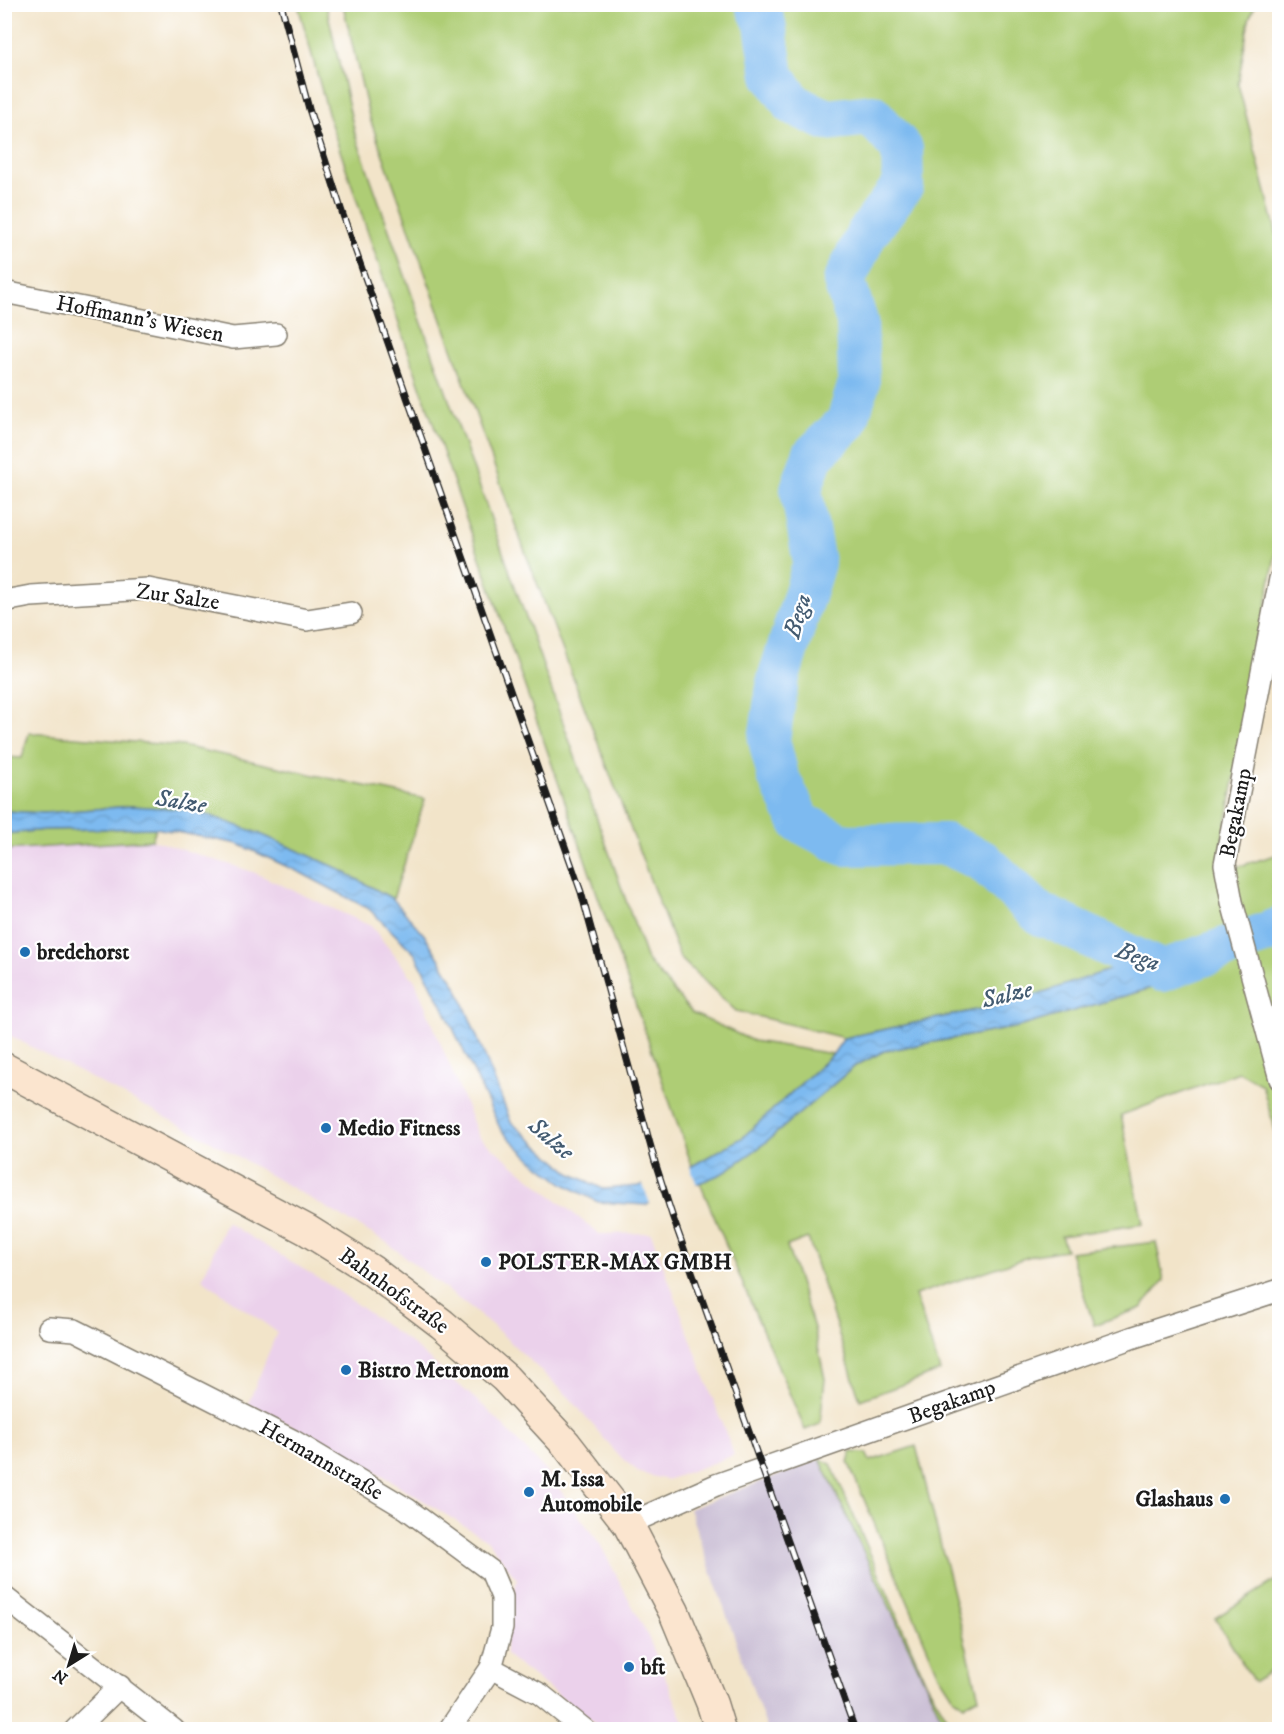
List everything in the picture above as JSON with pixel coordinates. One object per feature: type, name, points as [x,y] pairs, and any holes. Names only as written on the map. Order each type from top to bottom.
[{"type":"main road","name":"Bahnhofstraße","points":[[4,1068],[252,1199],[371,1270],[442,1324],[505,1378],[567,1444],[628,1524],[690,1647],[720,1730]]},
{"type":"street","name":"Hoffmann's Wiesen","points":[[4,292],[234,338],[276,334]]},
{"type":"street","name":"Begakamp","points":[[1280,579],[1225,864],[1232,902],[1280,1079]]},
{"type":"street","name":"Zur Salze","points":[[4,601],[32,596],[148,589],[307,620],[351,613]]},
{"type":"street","name":"Begakamp","points":[[628,1524],[677,1501],[754,1472],[1131,1338],[1280,1290]]},
{"type":"street","name":"Hermannstraße","points":[[49,1328],[75,1330],[292,1440],[407,1509],[491,1571],[502,1597],[502,1628],[491,1668],[449,1730]]},
{"type":"street","points":[[4,1597],[174,1730]]},
{"type":"street","points":[[491,1668],[540,1694],[585,1730]]},
{"type":"street","points":[[75,1730],[120,1686]]},
{"type":"shaded area","points":[[152,840],[253,872],[371,926],[415,981],[479,1137],[599,1234],[651,1233],[734,1455],[667,1480],[640,1473],[618,1455],[570,1398],[492,1325],[386,1242],[209,1140],[5,1033],[4,850]]},
{"type":"shaded area","points":[[226,1222],[331,1286],[408,1341],[488,1410],[546,1471],[600,1544],[647,1634],[687,1729],[602,1729],[506,1655],[506,1638],[517,1579],[487,1540],[346,1453],[248,1404],[277,1332],[202,1279]]},
{"type":"shaded area","points":[[820,1459],[948,1729],[767,1729],[689,1509]]},
{"type":"green space","points":[[298,5],[326,5],[355,134],[647,960],[692,1013],[753,1041],[833,1054],[742,1138],[692,1166],[331,124]]},
{"type":"green space","points":[[343,5],[1255,5],[1249,20],[1238,84],[1279,243],[1280,529],[1217,873],[1279,854],[1279,914],[1014,1002],[844,1038],[736,1011],[680,958],[521,541],[369,116]]},
{"type":"green space","points":[[29,733],[182,746],[425,799],[393,899],[333,866],[132,806],[44,813],[5,811],[4,757],[22,758]]},
{"type":"green space","points":[[156,828],[152,840],[5,850],[4,834],[45,830]]},
{"type":"green space","points":[[1279,945],[1279,1143],[1262,1085],[1239,1072],[1121,1115],[1143,1224],[1061,1236],[1066,1250],[1034,1255],[915,1295],[940,1371],[860,1400],[808,1238],[787,1246],[814,1328],[825,1379],[820,1424],[805,1430],[699,1181],[721,1174],[760,1147],[855,1066],[884,1051],[1018,1027],[1172,982]]},
{"type":"green space","points":[[1156,1242],[1164,1281],[1141,1308],[1094,1325],[1070,1252]]},
{"type":"green space","points":[[916,1446],[979,1697],[964,1705],[954,1698],[939,1675],[848,1462],[851,1452],[866,1453],[870,1461]]},
{"type":"green space","points":[[820,1459],[831,1464],[927,1684],[954,1729],[947,1729]]},
{"type":"green space","points":[[1279,1578],[1279,1666],[1254,1682],[1215,1618]]},
{"type":"water","points":[[132,806],[194,810],[258,833],[333,866],[393,899],[426,937],[458,989],[511,1122],[570,1173],[603,1189],[639,1186],[692,1166],[742,1138],[833,1054],[844,1038],[1014,1002],[1127,964],[1172,982],[1018,1027],[884,1051],[855,1066],[760,1147],[721,1174],[646,1205],[598,1202],[564,1184],[533,1161],[501,1130],[442,1005],[415,954],[369,909],[303,874],[238,844],[156,828],[45,830],[5,834],[4,811],[44,813]]},
{"type":"pier","points":[[689,1164],[697,1185],[651,1206],[642,1182]]},
{"type":"waterway","name":"Bega","points":[[756,4],[765,24],[773,75],[793,104],[827,120],[872,115],[902,149],[903,185],[866,235],[844,281],[857,321],[859,383],[847,422],[813,455],[801,489],[814,563],[778,680],[769,740],[778,776],[800,822],[844,845],[946,844],[983,861],[1043,917],[1048,917],[1162,971],[1280,928]]},
{"type":"waterway","name":"Salze","points":[[1143,977],[1162,971]]},
{"type":"railway","points":[[281,4],[309,109],[343,215],[581,892],[655,1162],[672,1215],[855,1730]]},
{"type":"place","name":"bredehorst","points":[[25,952]]},
{"type":"place","name":"Medio Fitness","points":[[326,1128]]},
{"type":"place","name":"POLSTER-MAX GMBH","points":[[486,1262]]},
{"type":"place","name":"Bistro Metronom","points":[[346,1370]]},
{"type":"place","name":"M. Issa Automobile","points":[[529,1492]]},
{"type":"place","name":"Glashaus","points":[[1225,1499]]},
{"type":"place","name":"bft","points":[[629,1667]]}]
